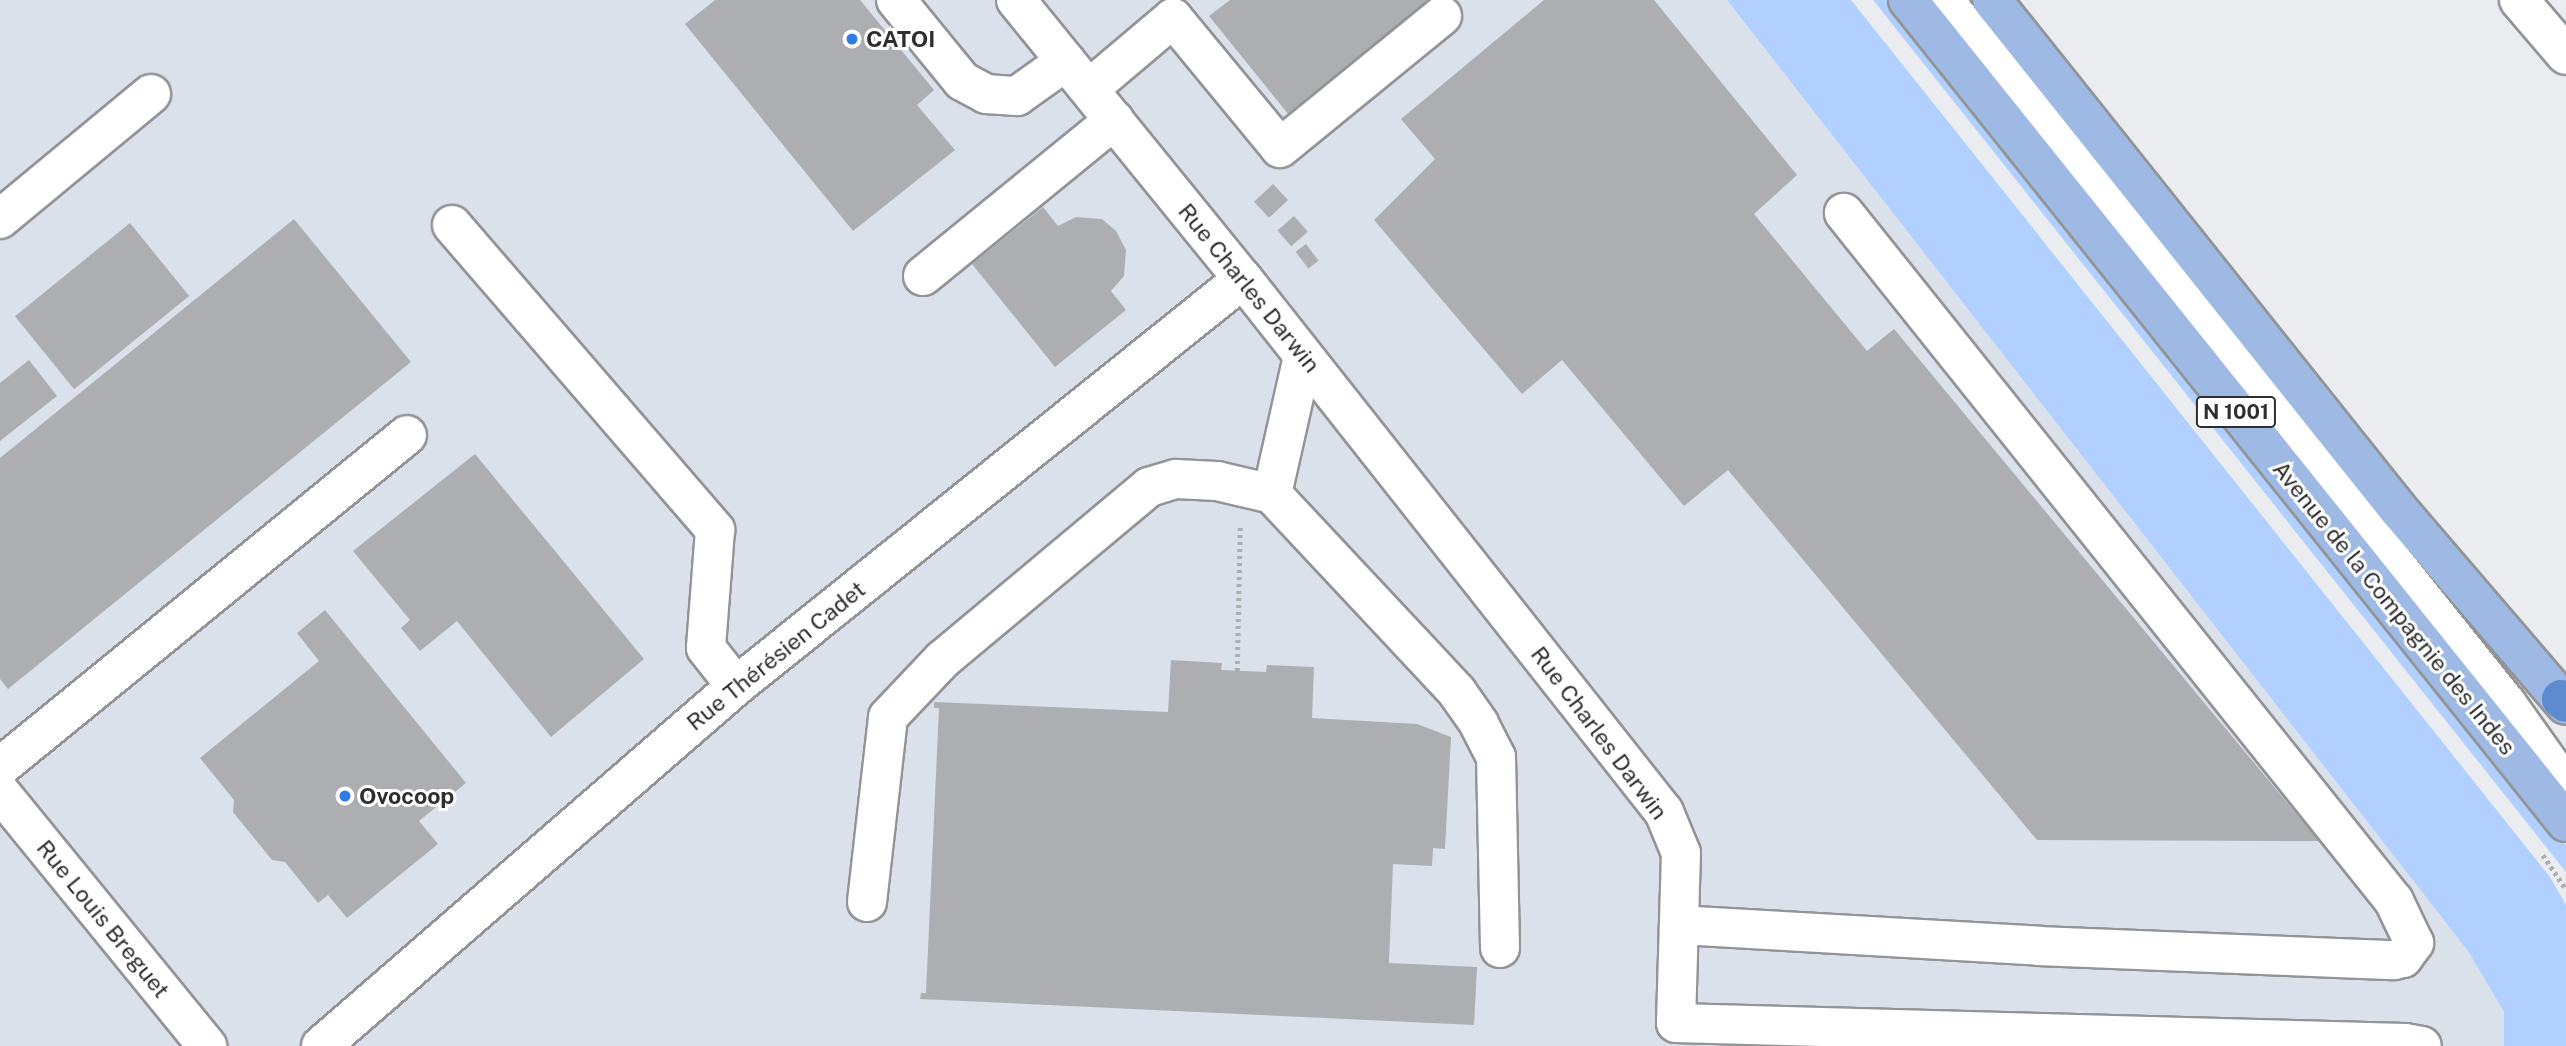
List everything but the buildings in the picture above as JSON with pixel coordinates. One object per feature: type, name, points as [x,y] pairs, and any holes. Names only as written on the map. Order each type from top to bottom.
[{"type":"main road","name":"Avenue de la Compagnie des Indes","points":[[1908,0],[2566,822]]},
{"type":"main road","name":"N 1001","points":[[1992,0],[2398,509],[2564,702]]},
{"type":"street","points":[[896,0],[962,80],[986,94],[1017,96],[1077,75],[1173,18],[1280,148],[1442,16]]},
{"type":"street","name":"Rue Charles Darwin","points":[[1016,0],[1243,279],[1664,812],[1681,853],[1679,925],[1665,1034],[2391,1042],[2422,1046]]},
{"type":"street","name":"Avenue de la Compagnie des Indes","points":[[1944,0],[2507,704],[2566,787]]},
{"type":"street","points":[[2519,0],[2566,55]]},
{"type":"street","points":[[0,219],[150,94]]},
{"type":"street","points":[[923,276],[1114,120]]},
{"type":"street","points":[[1679,925],[2038,946],[2394,960],[2403,958],[2414,943],[2394,901],[1844,213]]},
{"type":"street","points":[[452,225],[715,530],[706,648],[736,686]]},
{"type":"street","name":"Rue Thérésien Cadet","points":[[321,1046],[736,686],[1243,279]]},
{"type":"street","points":[[1256,490],[1303,356]]},
{"type":"street","points":[[0,767],[407,435]]},
{"type":"street","points":[[867,902],[888,717],[942,660],[1149,487],[1175,479],[1217,481],[1256,490],[1457,692],[1479,724],[1496,757],[1500,948]]},
{"type":"street","name":"Avenue de la Compagnie des Indes","points":[[2507,704],[2566,767]]},
{"type":"street","name":"Rue Louis Breguet","points":[[0,792],[207,1046]]},
{"type":"path","points":[[1237,671],[1256,490]]},
{"type":"shaded area","points":[[0,0],[1727,0],[2468,951],[2504,1012],[2504,1046],[0,1046]]},
{"type":"shaded area","points":[[1727,0],[1851,0],[2550,877],[2566,905],[2566,1046],[2504,1046],[2504,1012],[2468,951]]},
{"type":"shaded area","points":[[1873,0],[1891,0],[2512,776],[2566,845],[2566,872]]},
{"type":"place","name":"CATOI","points":[[852,39]]},
{"type":"place","name":"Ovocoop","points":[[345,796]]}]
